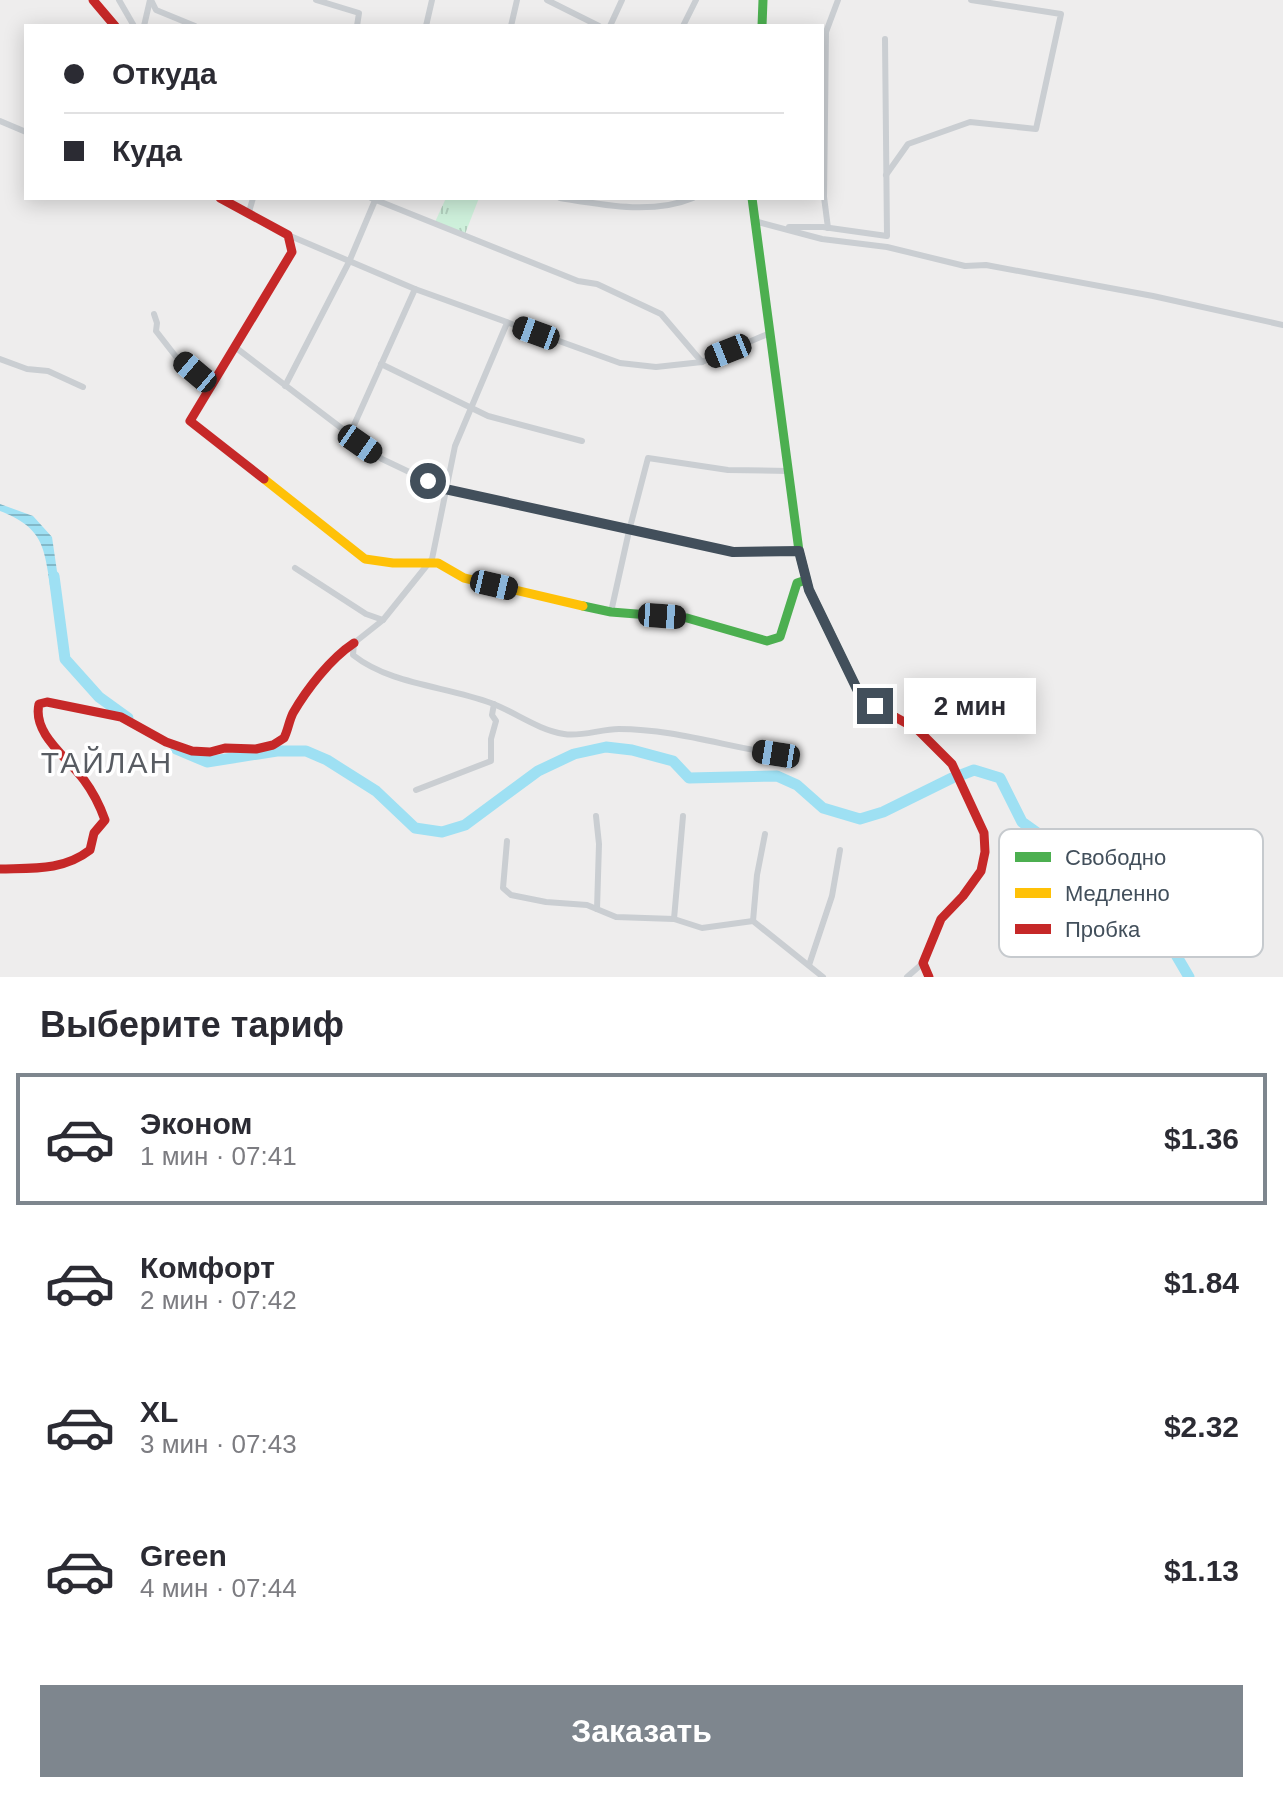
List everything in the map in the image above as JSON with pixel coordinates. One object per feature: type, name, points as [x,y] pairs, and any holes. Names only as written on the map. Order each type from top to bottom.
[{"type":"street","points":[[93,0],[113,24]]},
{"type":"street","points":[[119,0],[133,24]]},
{"type":"street","points":[[144,24],[150,0]]},
{"type":"street","points":[[150,0],[156,10],[190,24]]},
{"type":"street","points":[[316,0],[359,13],[357,24]]},
{"type":"street","points":[[426,24],[432,0]]},
{"type":"street","points":[[511,24],[517,0]]},
{"type":"street","points":[[547,0],[595,24]]},
{"type":"street","points":[[611,24],[622,0]]},
{"type":"street","points":[[684,24],[696,0]]},
{"type":"street","points":[[762,24],[763,0]]},
{"type":"street","points":[[828,228],[824,197],[826,32],[838,0]]},
{"type":"street","points":[[886,175],[908,144],[970,122],[1036,129],[1061,14],[971,0]]},
{"type":"street","points":[[778,227],[828,228],[887,236],[885,39]]},
{"type":"street","points":[[0,121],[24,131]]},
{"type":"street","points":[[224,200],[288,235],[349,262],[620,363],[656,367],[702,362],[772,332]]},
{"type":"street","points":[[249,212],[252,200]]},
{"type":"street","points":[[285,386],[349,262],[373,200]]},
{"type":"street","points":[[379,200],[578,281],[597,284],[661,314],[702,362]]},
{"type":"street","points":[[579,200],[642,208],[677,205],[688,200]]},
{"type":"street","points":[[642,208],[643,200]]},
{"type":"street","points":[[752,200],[758,222],[799,551],[809,590],[857,689],[875,706],[917,729],[952,764],[984,833],[985,852],[981,871],[941,919],[923,963],[907,977]]},
{"type":"street","points":[[758,222],[822,239],[887,247],[965,266],[986,265],[1153,296],[1283,325]]},
{"type":"street","points":[[288,235],[292,252],[190,421],[365,559],[397,563],[432,559],[464,578],[611,612],[687,618],[767,641],[780,637],[797,583],[806,580]]},
{"type":"street","points":[[350,434],[415,289]]},
{"type":"street","points":[[154,314],[156,331],[164,344],[212,387]]},
{"type":"street","points":[[0,869],[48,868],[69,864],[83,856],[97,825],[105,820],[80,775],[61,755],[37,718],[39,704],[47,702],[116,716],[136,723],[156,738],[203,752],[218,753],[225,748],[248,751],[276,745],[285,737],[293,714],[335,657],[344,647],[354,643],[383,620],[432,559],[455,446],[507,323]]},
{"type":"street","points":[[235,347],[382,459],[445,489],[733,552],[799,551]]},
{"type":"street","points":[[0,359],[27,369],[48,371],[83,387]]},
{"type":"street","points":[[381,364],[488,416],[582,441]]},
{"type":"street","points":[[611,612],[648,458],[728,470],[789,471]]},
{"type":"street","points":[[295,568],[366,614],[383,620]]},
{"type":"street","points":[[354,643],[353,655],[375,669],[494,704],[551,731],[568,735],[618,729],[659,733],[776,754]]},
{"type":"street","points":[[416,790],[491,761],[496,721],[492,715],[494,704]]},
{"type":"street","points":[[596,816],[599,844],[597,909]]},
{"type":"street","points":[[674,919],[683,816]]},
{"type":"street","points":[[753,921],[765,834]]},
{"type":"street","points":[[507,841],[503,888],[511,895],[587,905],[616,917],[674,919],[702,928],[753,921],[823,977]]},
{"type":"street","points":[[809,965],[832,896],[840,850]]},
{"type":"street","points":[[923,963],[929,977]]},
{"type":"green space","points":[[445,200],[478,200],[465,234],[435,222]]},
{"type":"water","points":[[0,504],[33,516],[52,537],[60,592],[51,590],[43,551],[34,532],[26,524],[0,511]]},
{"type":"waterway","points":[[54,576],[65,659],[99,697],[128,718]]},
{"type":"waterway","points":[[176,749],[207,762],[277,751],[306,751],[327,760],[376,791],[415,828],[442,832],[465,825],[538,771],[574,754],[606,747],[673,761],[689,778],[777,776],[797,785],[823,808],[860,819],[883,812],[952,778]]},
{"type":"waterway","points":[[961,775],[974,770],[1000,778],[1022,822],[1032,829]]},
{"type":"waterway","points":[[1177,957],[1189,977]]},
{"type":"traffic: fast","points":[[762,24],[763,0]]},
{"type":"traffic: fast","points":[[752,200],[799,551],[809,590],[857,689],[875,706],[895,717]]},
{"type":"traffic: fast","points":[[583,606],[611,612],[687,618],[767,641],[780,637],[797,583],[806,580]]},
{"type":"traffic: slow","points":[[264,479],[365,559],[393,563],[438,563],[464,578],[583,606]]},
{"type":"traffic: jam","points":[[93,0],[113,24]]},
{"type":"traffic: jam","points":[[224,200],[288,235],[292,252],[190,421],[264,479]]},
{"type":"traffic: jam","points":[[0,869],[47,867],[80,857],[90,850],[94,833],[105,820],[87,785],[46,735],[38,715],[39,704],[47,702],[121,717],[166,742],[192,751],[256,749],[273,745],[284,738],[293,713],[312,685],[336,657],[354,643]]},
{"type":"traffic: jam","points":[[895,717],[917,729],[952,764],[984,833],[985,852],[981,871],[941,919],[923,963],[929,977]]},
{"type":"district","name":"ТАЙЛАН","points":[[107,763]]},
{"type":"route","points":[[428,481],[445,489],[733,552],[799,551],[809,590],[857,689],[875,706]]}]
